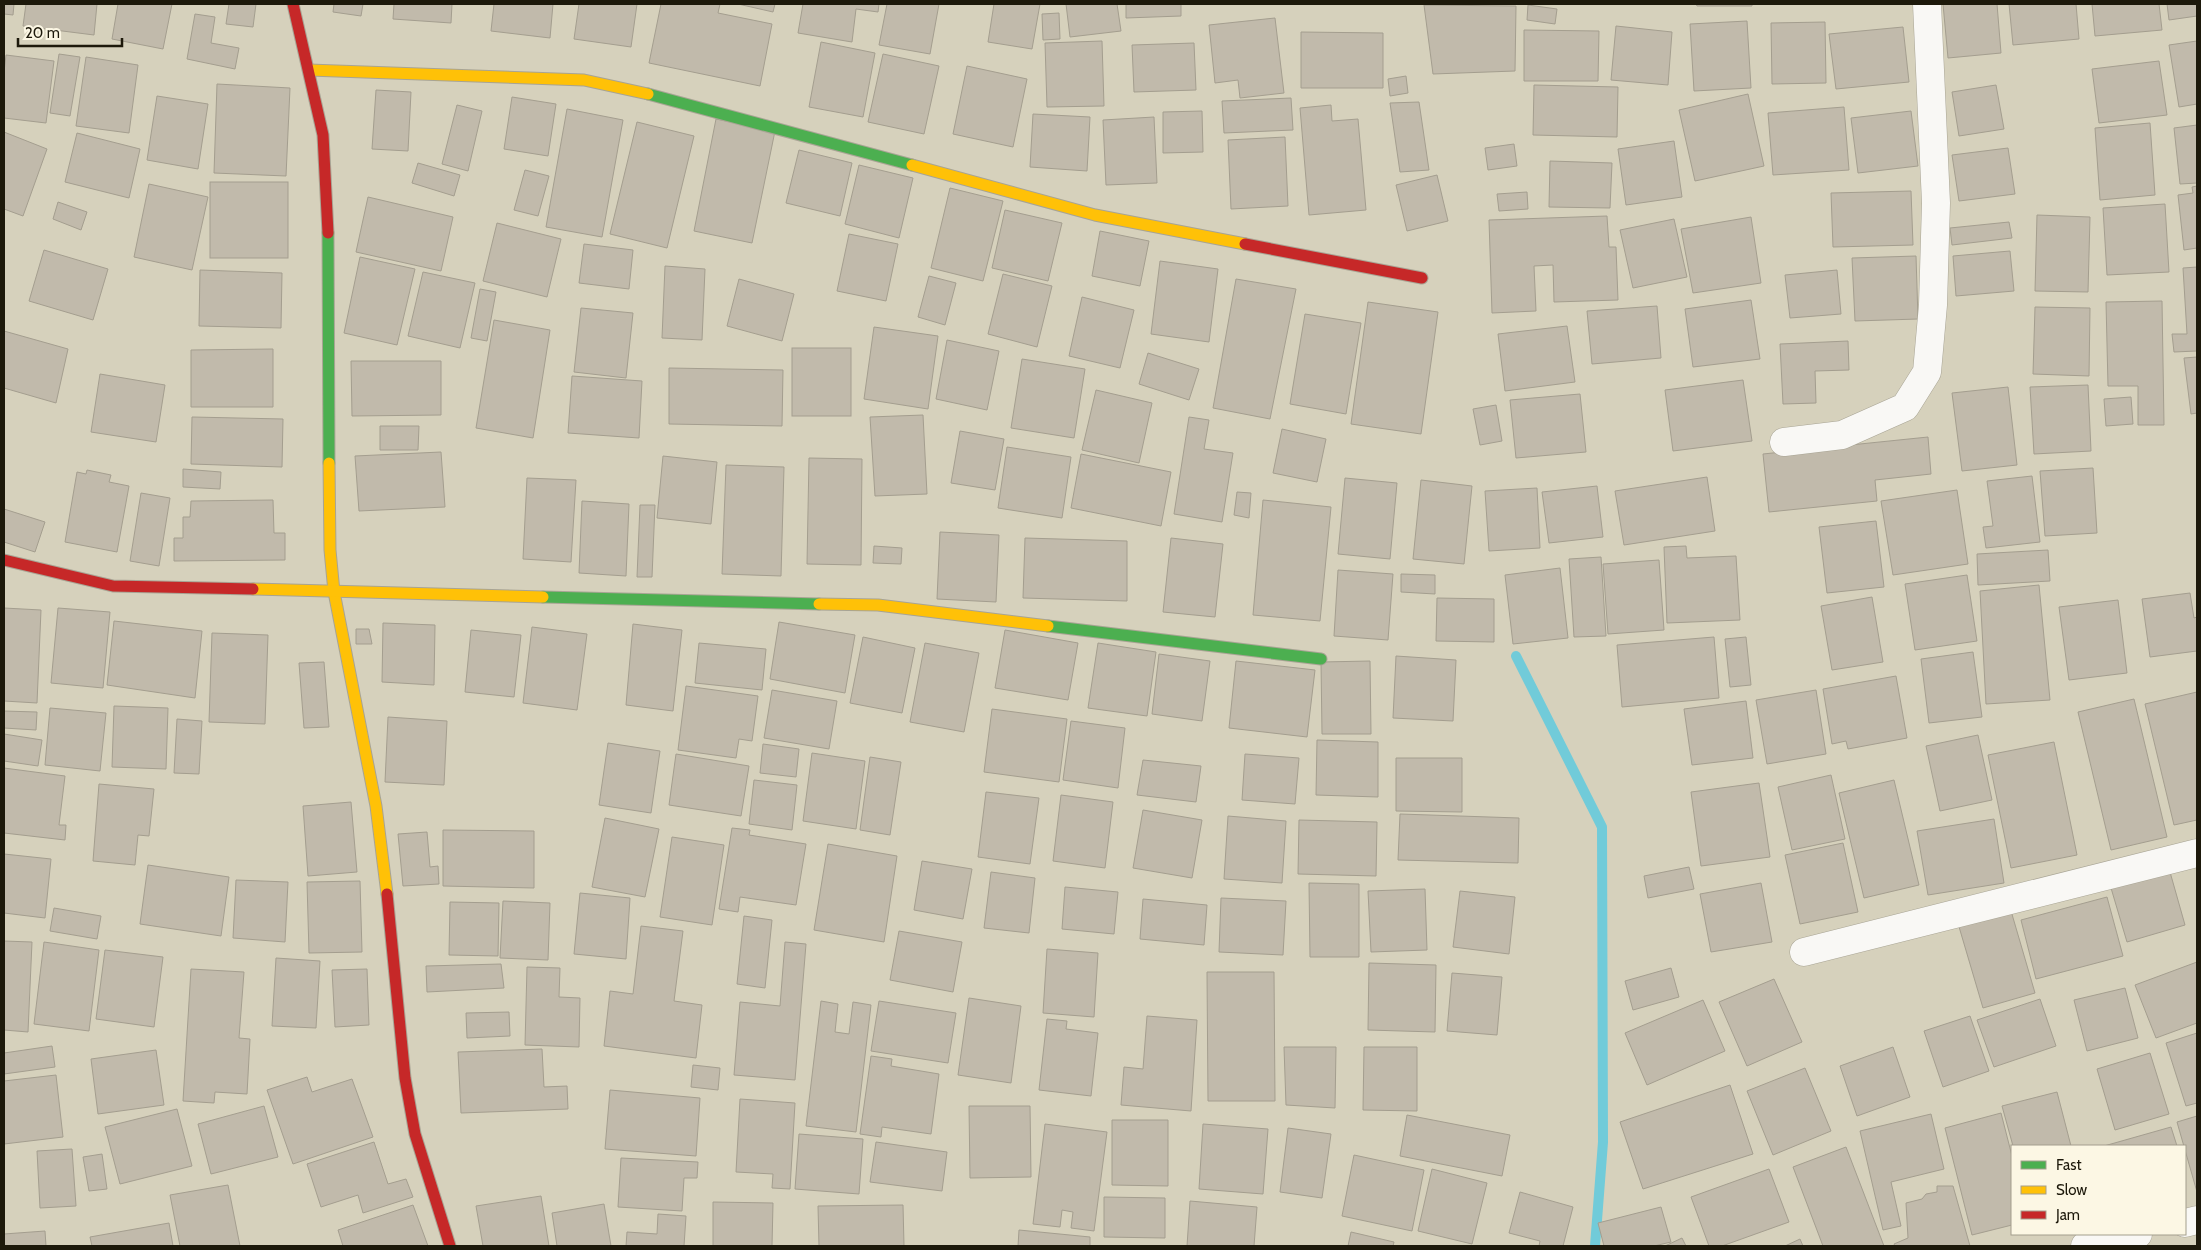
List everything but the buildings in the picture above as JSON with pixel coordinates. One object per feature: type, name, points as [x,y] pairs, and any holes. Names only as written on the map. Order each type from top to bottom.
[{"type":"street","points":[[293,4],[323,134],[328,204],[330,550],[334,592],[376,806],[387,890],[406,1087],[415,1134],[450,1246]]},
{"type":"street","points":[[1784,442],[1842,436],[1905,407],[1927,372],[1933,305],[1936,203],[1927,4]]},
{"type":"street","points":[[309,70],[584,80],[664,97],[1095,215],[1422,278]]},
{"type":"street","points":[[4,560],[113,586],[878,605],[1321,659]]},
{"type":"street","points":[[1804,952],[2197,853]]},
{"type":"street","points":[[2085,1246],[2134,1235]]},
{"type":"waterway","points":[[1516,656],[1602,827],[1603,1142],[1595,1246]]},
{"type":"traffic: fast","points":[[648,94],[912,165]]},
{"type":"traffic: fast","points":[[328,233],[329,463]]},
{"type":"traffic: fast","points":[[543,597],[819,604]]},
{"type":"traffic: fast","points":[[1048,626],[1321,659]]},
{"type":"traffic: slow","points":[[309,70],[584,80],[648,94]]},
{"type":"traffic: slow","points":[[912,165],[1095,215],[1245,244]]},
{"type":"traffic: slow","points":[[329,463],[330,550],[334,592],[376,806],[387,894]]},
{"type":"traffic: slow","points":[[253,589],[543,597]]},
{"type":"traffic: slow","points":[[819,604],[878,605],[1048,626]]},
{"type":"traffic: jam","points":[[293,4],[323,135],[328,233]]},
{"type":"traffic: jam","points":[[1245,244],[1422,278]]},
{"type":"traffic: jam","points":[[4,560],[113,586],[253,589]]},
{"type":"traffic: jam","points":[[387,894],[405,1078],[415,1134],[450,1246]]}]
